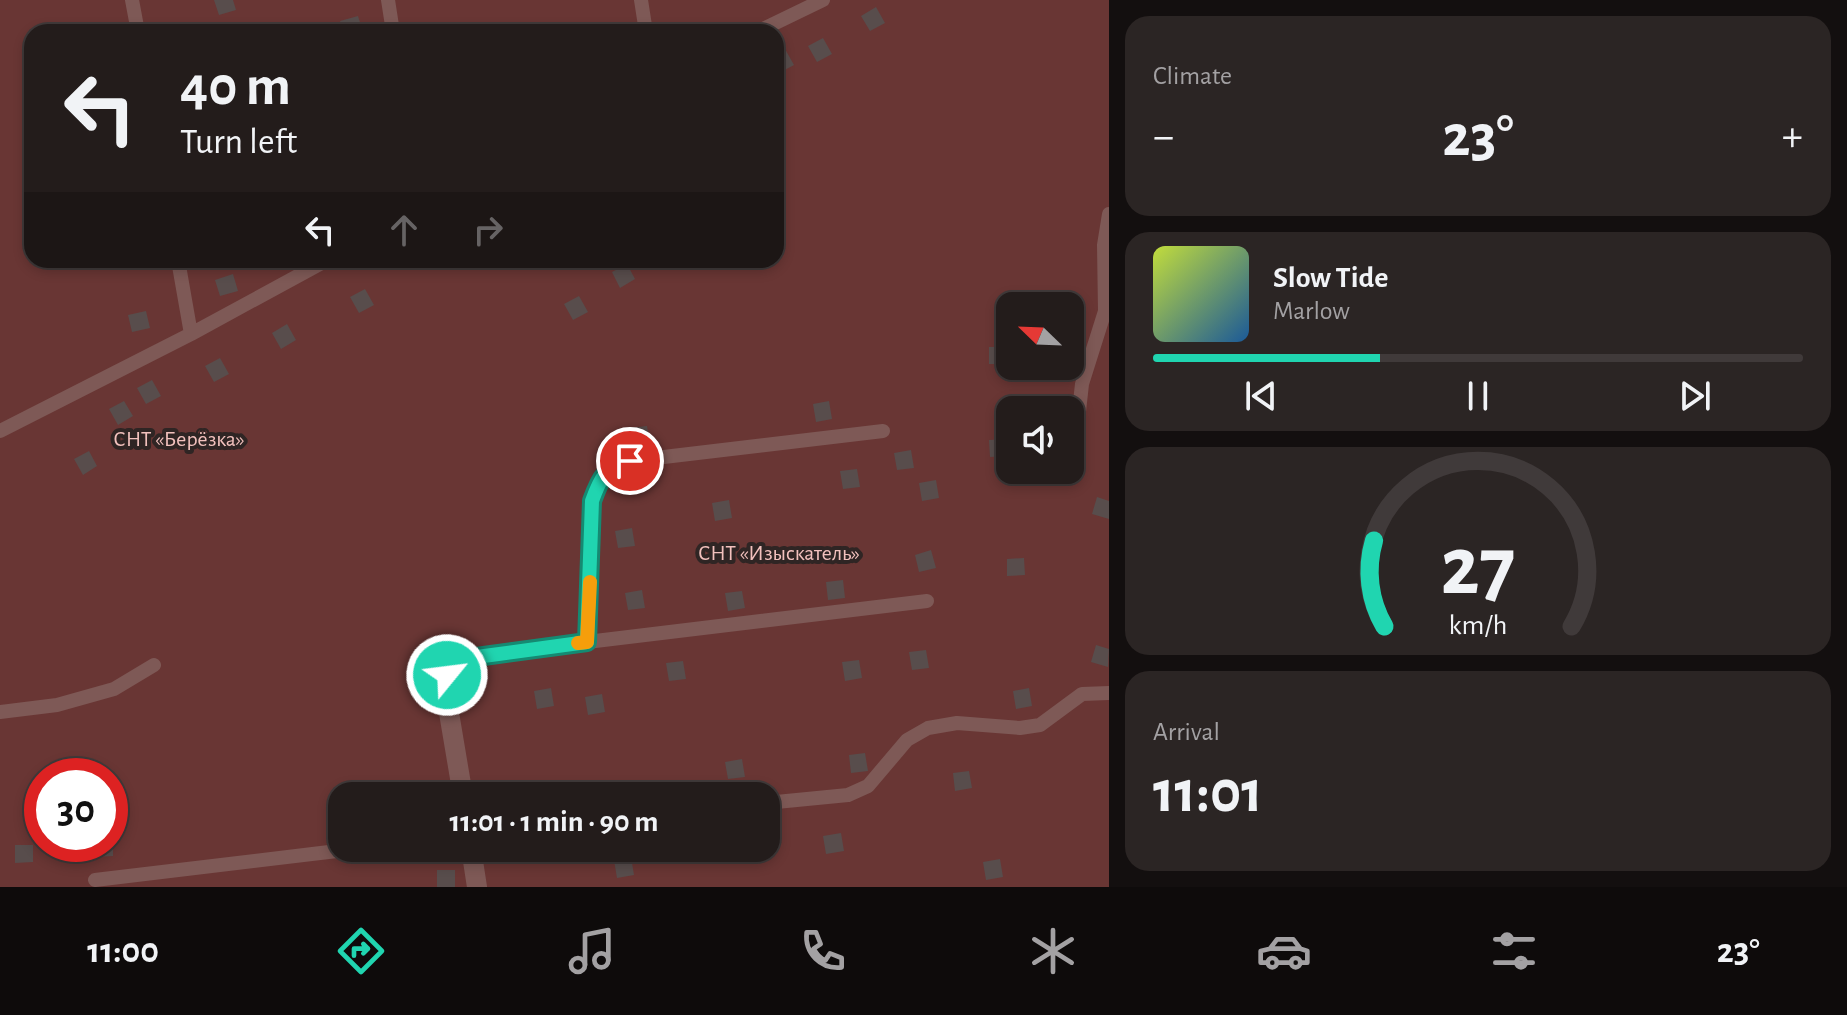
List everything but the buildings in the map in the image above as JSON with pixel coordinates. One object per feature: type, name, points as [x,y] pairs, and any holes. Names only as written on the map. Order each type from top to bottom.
[{"type":"street","points":[[455,665],[447,675],[445,689],[461,782]]},
{"type":"street","points":[[473,862],[477,887]]},
{"type":"lane","points":[[132,0],[136,24]]},
{"type":"lane","points":[[388,0],[392,24]]},
{"type":"lane","points":[[641,0],[645,24]]},
{"type":"lane","points":[[774,24],[823,0]]},
{"type":"lane","points":[[1081,396],[1105,311],[1104,245],[1109,214]]},
{"type":"lane","points":[[179,268],[191,334]]},
{"type":"lane","points":[[0,431],[312,268]]},
{"type":"lane","points":[[587,642],[592,501],[600,480],[611,467],[630,461],[883,431]]},
{"type":"lane","points":[[455,665],[469,658],[587,642],[927,601]]},
{"type":"lane","points":[[0,712],[57,705],[114,689],[154,665]]},
{"type":"lane","points":[[780,802],[848,795],[868,786],[907,740],[928,728],[957,723],[1020,728],[1040,725],[1082,694],[1109,693]]},
{"type":"lane","points":[[95,880],[328,852]]},
{"type":"green space","name":"СНТ «Изыскатель»","points":[[0,0],[1109,0],[1109,887],[0,887]]},
{"type":"slow traffic","points":[[578,643],[587,642],[590,582]]},
{"type":"route","points":[[447,675],[455,665],[469,658],[587,642],[592,501],[600,480],[611,467],[630,461]]},
{"type":"park label","name":"СНТ «Берёзка»","points":[[179,438]]}]
